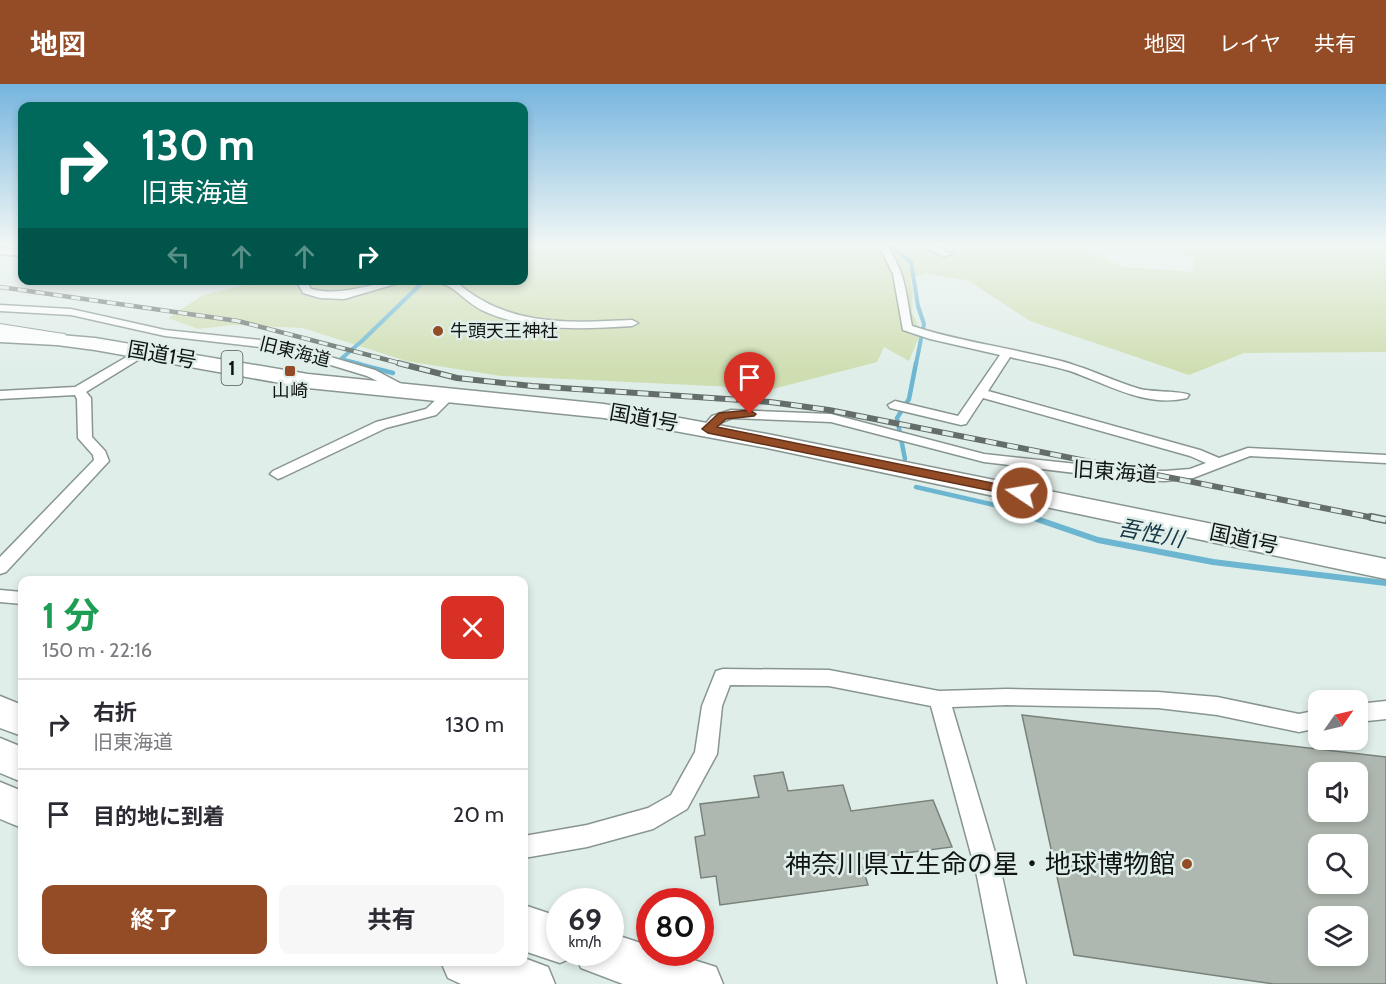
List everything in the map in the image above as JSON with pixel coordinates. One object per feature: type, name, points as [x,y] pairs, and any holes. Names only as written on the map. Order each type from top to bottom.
[{"type":"highway","name":"1","points":[[3,335],[57,339]]},
{"type":"highway","name":"国道1号","points":[[57,339],[308,381],[604,411],[708,429],[1386,569]]},
{"type":"highway","points":[[0,711],[18,719]]},
{"type":"highway","points":[[0,800],[18,808]]},
{"type":"highway","points":[[528,929],[546,935]]},
{"type":"highway","points":[[624,961],[699,984]]},
{"type":"highway","points":[[476,966],[531,984]]},
{"type":"street","points":[[305,287],[307,291],[318,295],[341,296],[364,293],[382,287]]},
{"type":"street","points":[[454,287],[458,292],[499,315],[559,323],[632,322]]},
{"type":"street","points":[[901,287],[907,328],[934,337],[1063,365],[1103,381],[1152,395],[1173,398],[1182,395]]},
{"type":"street","name":"旧東海道","points":[[0,308],[71,312],[165,333],[279,346],[371,373],[407,390]]},
{"type":"street","points":[[0,395],[78,391],[142,352]]},
{"type":"street","points":[[895,405],[961,421],[1007,353]]},
{"type":"street","points":[[0,568],[102,461],[100,454],[85,438],[84,398],[78,391]]},
{"type":"street","points":[[981,393],[1195,453],[1220,463]]},
{"type":"street","points":[[278,474],[381,425],[431,412],[448,396]]},
{"type":"street","name":"旧東海道","points":[[708,429],[717,419],[731,414],[831,418],[984,458],[1056,468],[1165,476],[1193,473],[1248,452],[1386,459]]},
{"type":"street","points":[[0,596],[18,598]]},
{"type":"street","points":[[528,846],[587,836],[653,818],[679,802],[706,754],[712,706],[723,677],[829,678],[939,699],[1006,697],[1158,700],[1217,706],[1299,723],[1308,721]]},
{"type":"street","points":[[939,699],[976,826],[1006,942],[1012,984]]},
{"type":"street","points":[[1368,712],[1386,710]]},
{"type":"green space","points":[[238,287],[912,287],[912,312],[921,332],[909,361],[884,347],[877,362],[773,389],[501,376],[406,361],[303,328],[231,325],[198,329],[168,318],[203,295]]},
{"type":"green space","points":[[978,287],[1386,287],[1386,352],[1244,353],[1189,375],[1030,321]]},
{"type":"building","name":"神奈川県立生命の星・地球博物館","points":[[1022,715],[1308,748],[1308,750],[1386,757],[1386,984],[1274,984],[1074,955]]},
{"type":"building","points":[[783,772],[788,791],[843,785],[851,811],[933,800],[952,847],[860,859],[868,885],[720,905],[716,876],[701,878],[695,837],[705,835],[700,804],[759,797],[754,776]]},
{"type":"waterway","points":[[360,364],[341,359],[418,287]]},
{"type":"waterway","name":"吾性川","points":[[915,287],[924,324],[916,364]]},
{"type":"waterway","points":[[354,363],[393,373]]},
{"type":"waterway","name":"吾性川","points":[[905,459],[897,418],[909,399],[916,363]]},
{"type":"waterway","name":"吾性川","points":[[916,487],[999,506],[1036,519]]},
{"type":"waterway","name":"吾性川","points":[[1031,517],[1098,540],[1213,562],[1386,583]]},
{"type":"railway","points":[[0,287],[238,321],[403,364]]},
{"type":"railway","points":[[398,363],[457,378],[532,386],[770,402],[829,410],[1379,519]]},
{"type":"railway","points":[[1371,517],[1386,520]]},
{"type":"place","name":"牛頭天王神社","points":[[438,331]]},
{"type":"place","name":"山崎","points":[[290,371]]},
{"type":"place","name":"神奈川県立生命の星・地球博物館","points":[[1187,864]]},
{"type":"route","points":[[750,414],[723,416],[708,429],[1022,493]]}]
